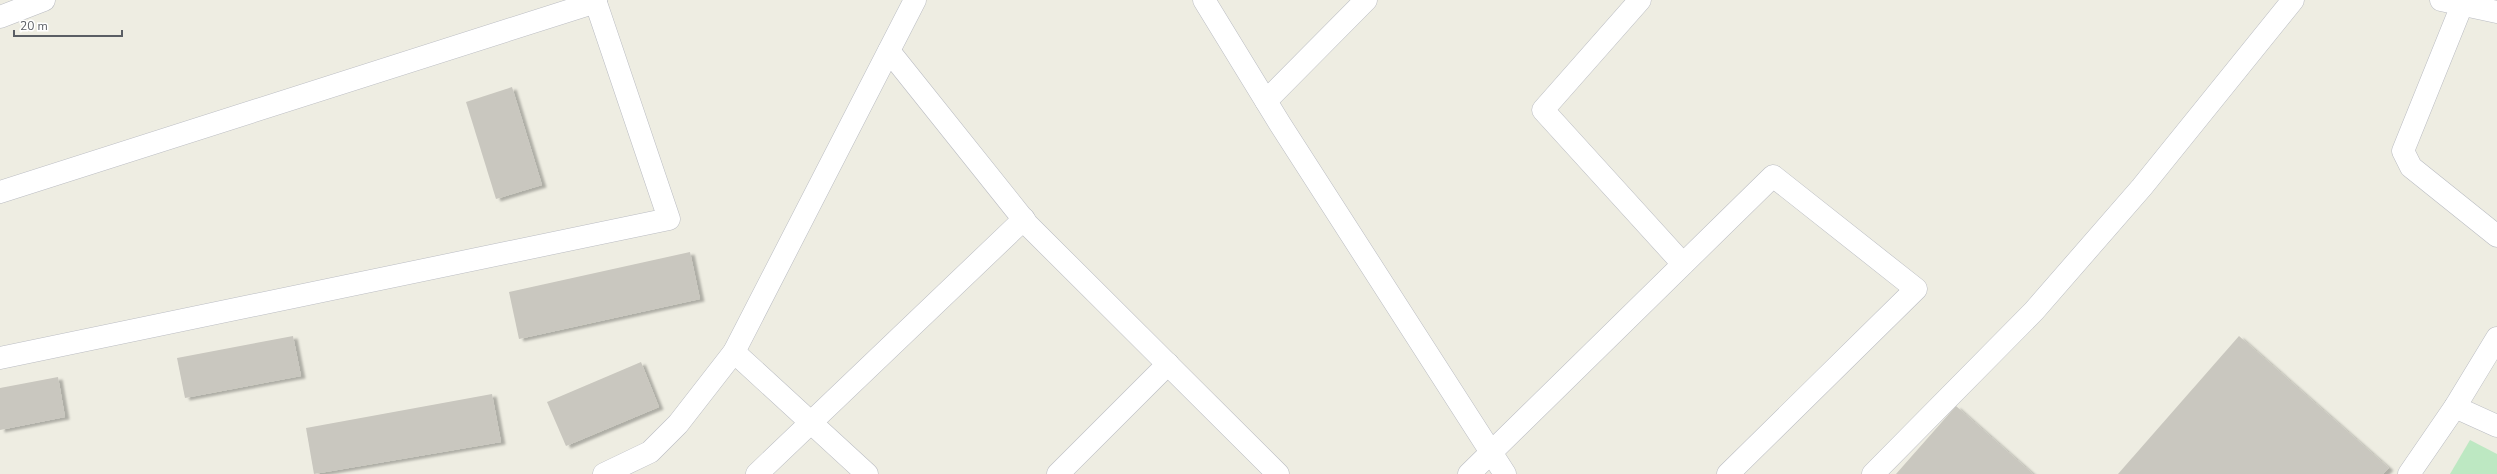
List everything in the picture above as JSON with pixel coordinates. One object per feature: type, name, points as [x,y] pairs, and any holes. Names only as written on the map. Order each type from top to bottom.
[{"type":"street","points":[[0,17],[44,0]]},
{"type":"street","points":[[604,474],[650,452],[678,424],[734,352],[915,0]]},
{"type":"street","points":[[1204,0],[1266,101],[1505,474]]},
{"type":"street","points":[[1266,101],[1366,0]]},
{"type":"street","points":[[1640,0],[1543,110],[1683,264]]},
{"type":"street","points":[[1873,474],[2039,305],[2142,187],[2293,0]]},
{"type":"street","points":[[2441,0],[2497,12]]},
{"type":"street","points":[[0,192],[596,1],[669,219],[0,358]]},
{"type":"street","points":[[2462,5],[2403,151],[2411,167],[2497,236]]},
{"type":"street","points":[[889,51],[1024,219],[1278,474]]},
{"type":"street","points":[[1469,474],[1773,176],[1916,289],[1728,474]]},
{"type":"street","points":[[757,474],[1024,219]]},
{"type":"street","points":[[2409,474],[2455,407],[2497,338]]},
{"type":"street","points":[[734,352],[866,474]]},
{"type":"street","points":[[1063,472],[1168,364]]},
{"type":"street","points":[[2455,407],[2497,426]]},
{"type":"green space","points":[[2470,440],[2497,454],[2497,474],[2450,474]]},
{"type":"building","points":[[512,87],[542,185],[496,199],[466,102]]},
{"type":"building","points":[[690,252],[700,299],[519,339],[509,292]]},
{"type":"building","points":[[293,336],[301,376],[185,398],[177,358]]},
{"type":"building","points":[[2239,336],[2389,468],[2383,474],[2118,474]]},
{"type":"building","points":[[641,362],[659,407],[566,446],[547,402]]},
{"type":"building","points":[[58,377],[65,417],[0,430],[0,388]]},
{"type":"building","points":[[492,394],[501,442],[314,474],[306,428]]},
{"type":"building","points":[[1956,406],[2033,474],[1896,474]]}]
